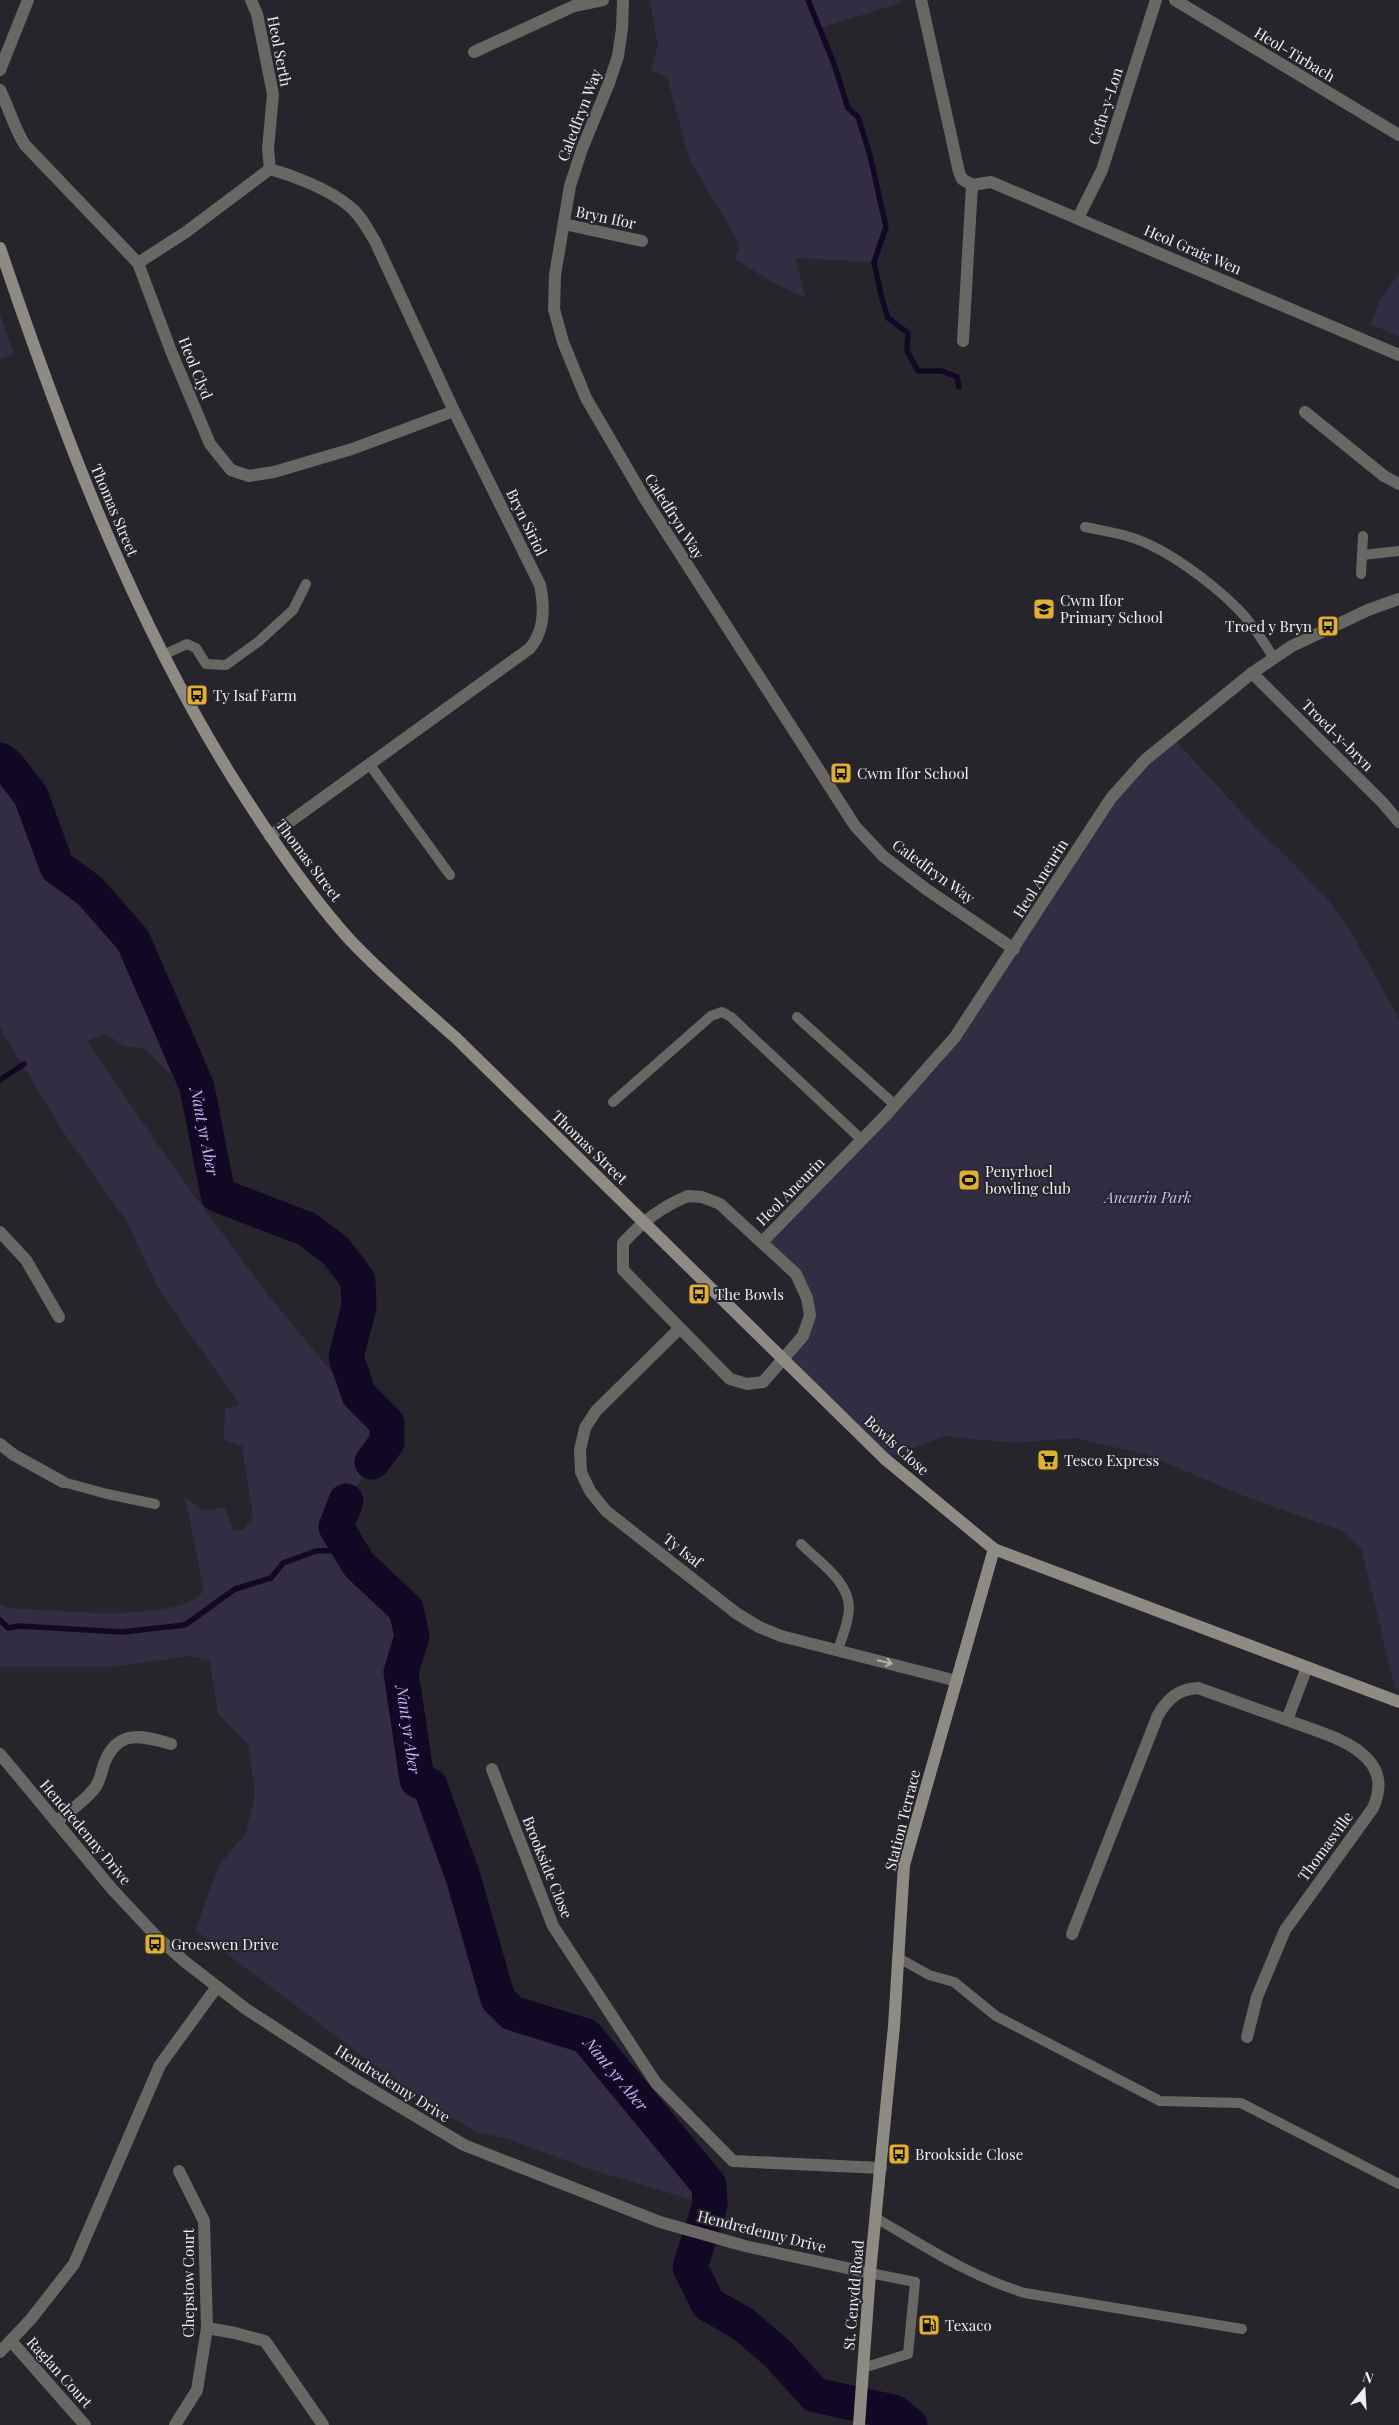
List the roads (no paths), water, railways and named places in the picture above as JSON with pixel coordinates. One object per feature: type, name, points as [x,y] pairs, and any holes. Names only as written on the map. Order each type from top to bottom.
[{"type":"main road","name":"Thomas Street","points":[[0,248],[65,432],[126,578],[163,655],[211,743],[270,836],[301,880],[350,940],[400,989],[456,1038],[783,1359]]},
{"type":"main road","name":"Bowls Close","points":[[783,1359],[885,1459],[994,1549],[1399,1702]]},
{"type":"main road","name":"Station Terrace","points":[[881,2168],[904,1865],[994,1549]]},
{"type":"main road","name":"St. Cenydd Road","points":[[859,2425],[870,2273],[881,2168]]},
{"type":"street","points":[[0,70],[28,0]]},
{"type":"street","name":"Heol Serth","points":[[251,0],[257,14],[273,94],[268,149],[270,170]]},
{"type":"street","points":[[474,52],[574,6],[603,0]]},
{"type":"street","name":"Caledfryn Way","points":[[623,0],[622,29],[618,56],[582,149],[570,186],[555,275],[554,309],[563,342],[586,398],[645,499],[855,826],[883,856],[926,889],[1014,949]]},
{"type":"street","points":[[921,0],[959,172],[962,179],[972,185],[963,341]]},
{"type":"street","name":"Cefn-y-Lon","points":[[1078,218],[1102,170],[1156,0]]},
{"type":"street","name":"Heol-Tirbach","points":[[1175,0],[1399,135]]},
{"type":"street","name":"Heol Clyd","points":[[0,90],[10,110],[16,132],[24,145],[138,263],[171,351],[210,444],[223,462],[240,474],[258,476],[352,449],[454,411]]},
{"type":"street","points":[[138,263],[186,232],[270,170]]},
{"type":"street","name":"Bryn Siriol","points":[[270,170],[290,174],[325,192],[349,206],[360,217],[375,241],[399,290],[454,411],[540,585],[543,601],[540,630],[529,649],[270,836]]},
{"type":"street","name":"Heol Graig Wen","points":[[972,185],[991,182],[1399,355]]},
{"type":"street","name":"Bryn Ifor","points":[[564,224],[642,241]]},
{"type":"street","points":[[1305,412],[1384,476],[1399,484]]},
{"type":"street","name":"Heol Aneurin","points":[[763,1241],[895,1105],[955,1036],[1014,949],[1111,798],[1157,749],[1252,673],[1274,658],[1311,636],[1368,610],[1399,599]]},
{"type":"street","name":"Troed-y-bryn","points":[[1252,673],[1383,803],[1399,822]]},
{"type":"street","name":"Heol Aneurin","points":[[643,1221],[671,1203],[688,1196],[702,1197],[720,1204],[763,1241],[796,1274],[807,1298],[810,1315],[803,1336],[783,1359]]},
{"type":"street","points":[[643,1221],[623,1243],[623,1270],[730,1379],[747,1384],[763,1382],[783,1359]]},
{"type":"street","points":[[0,1232],[26,1260],[59,1317]]},
{"type":"street","name":"Ty Isaf","points":[[679,1328],[596,1411],[585,1428],[580,1450],[581,1472],[590,1491],[606,1511],[736,1613],[759,1627],[781,1636],[957,1681]]},
{"type":"street","points":[[0,1444],[14,1455],[64,1482]]},
{"type":"street","points":[[1288,1720],[1307,1667]]},
{"type":"street","name":"Thomasville","points":[[1072,1934],[1158,1715],[1171,1698],[1188,1689],[1198,1688],[1356,1746],[1368,1754],[1376,1765],[1380,1776],[1380,1788],[1373,1808],[1285,1930],[1260,1988],[1247,2036]]},
{"type":"street","points":[[56,1822],[94,1790],[111,1751],[122,1740],[132,1736],[142,1736],[171,1744]]},
{"type":"street","name":"Hendredenny Drive","points":[[0,1754],[112,1890],[157,1937],[216,1988],[352,2078],[464,2145],[660,2222],[745,2246],[870,2273]]},
{"type":"street","name":"Brookside Close","points":[[492,1769],[553,1926],[656,2083],[734,2161],[881,2168]]},
{"type":"street","points":[[0,2352],[11,2342],[74,2264],[160,2065],[216,1988]]},
{"type":"street","name":"Chepstow Court","points":[[176,2425],[197,2390],[207,2328],[204,2221],[179,2171]]},
{"type":"street","points":[[207,2328],[235,2333],[266,2342],[323,2425]]},
{"type":"street","name":"Raglan Court","points":[[11,2342],[85,2425]]},
{"type":"lane","points":[[1085,527],[1130,537],[1151,546],[1214,587],[1238,609],[1274,658]]},
{"type":"lane","points":[[1361,574],[1363,536]]},
{"type":"lane","points":[[1363,555],[1399,551]]},
{"type":"lane","points":[[163,655],[187,644],[196,648],[206,664],[226,664],[258,642],[293,610],[306,584]]},
{"type":"lane","points":[[370,765],[450,875]]},
{"type":"lane","points":[[613,1102],[711,1016],[722,1012],[731,1017],[862,1140]]},
{"type":"lane","points":[[797,1017],[895,1105]]},
{"type":"lane","points":[[64,1482],[106,1494],[155,1504]]},
{"type":"lane","points":[[801,1544],[843,1585],[847,1596],[849,1609],[838,1650]]},
{"type":"lane","points":[[897,1957],[929,1975],[954,1982],[996,2016],[1160,2101],[1242,2103],[1399,2184]]},
{"type":"lane","points":[[876,2218],[971,2272],[1004,2287],[1025,2293],[1242,2329]]},
{"type":"lane","points":[[863,2368],[908,2354],[915,2282],[870,2273]]},
{"type":"waterway","points":[[808,0],[834,64],[848,108],[858,117],[870,155],[886,227],[874,262],[888,318],[908,333],[907,351],[918,371],[942,371],[957,377],[959,387]]},
{"type":"waterway","name":"Nant yr Aber","points":[[0,760],[8,766],[31,796],[57,867],[90,891],[133,940],[197,1087],[218,1195],[307,1229],[336,1251],[358,1280],[359,1307],[346,1357],[359,1395],[387,1423],[387,1442],[372,1462]]},
{"type":"waterway","points":[[0,1080],[24,1064]]},
{"type":"waterway","name":"Nant yr Aber","points":[[346,1501],[336,1527],[359,1565],[406,1609],[412,1636],[401,1672],[417,1780],[430,1786],[463,1877],[498,1999],[512,2013],[586,2036],[709,2185],[710,2205],[690,2267],[708,2304],[743,2324],[777,2353],[815,2395],[894,2412],[910,2425]]},
{"type":"waterway","points":[[0,1620],[8,1628],[20,1626],[122,1632],[185,1625],[235,1589],[271,1578],[283,1563],[316,1551],[350,1550]]},
{"type":"place","name":"Cwm Ifor Primary School","points":[[1044,609]]},
{"type":"place","name":"Troed y Bryn","points":[[1328,626]]},
{"type":"place","name":"Ty Isaf Farm","points":[[197,695]]},
{"type":"place","name":"Cwm Ifor School","points":[[841,773]]},
{"type":"place","name":"Penyrhoel bowling club","points":[[969,1180]]},
{"type":"place","name":"The Bowls","points":[[699,1294]]},
{"type":"place","name":"Tesco Express","points":[[1048,1460]]},
{"type":"place","name":"Groeswen Drive","points":[[155,1944]]},
{"type":"place","name":"Brookside Close","points":[[899,2154]]},
{"type":"place","name":"Texaco","points":[[929,2325]]},
{"type":"park label","name":"Aneurin Park","points":[[1148,1197]]}]
